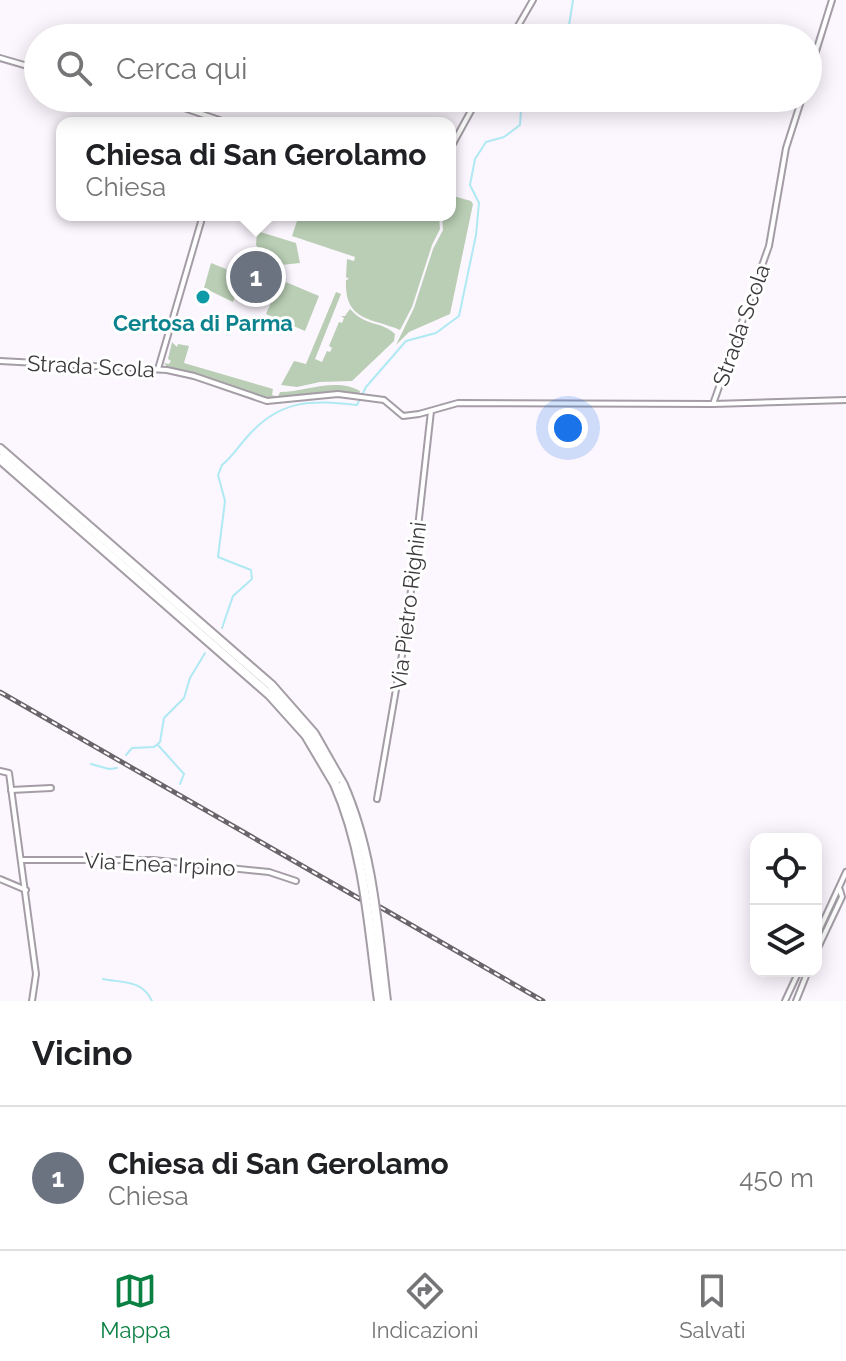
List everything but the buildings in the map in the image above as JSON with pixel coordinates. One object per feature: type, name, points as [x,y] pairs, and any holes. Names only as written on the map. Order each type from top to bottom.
[{"type":"highway","points":[[0,449],[271,685],[314,734],[356,815],[367,857],[386,1001]]},
{"type":"highway","points":[[0,459],[270,695],[306,735],[339,784],[359,859],[379,1001]]},
{"type":"street","points":[[519,24],[533,0]]},
{"type":"street","points":[[822,32],[832,0]]},
{"type":"street","points":[[0,58],[24,65]]},
{"type":"street","points":[[456,138],[470,112]]},
{"type":"street","name":"Strada Scola","points":[[0,361],[158,369],[189,375],[267,401],[329,394],[368,398],[389,403],[403,416],[458,403],[713,404],[769,246],[786,148],[798,112]]},
{"type":"street","points":[[158,369],[201,221]]},
{"type":"street","points":[[713,404],[846,400]]},
{"type":"street","name":"Via Pietro Righini","points":[[377,799],[407,626],[431,411]]},
{"type":"street","points":[[0,771],[9,773],[26,890],[36,974],[32,1001]]},
{"type":"street","points":[[11,790],[51,788]]},
{"type":"street","name":"Via Enea Irpino","points":[[21,860],[153,860],[269,872],[296,881]]},
{"type":"street","points":[[822,924],[846,872]]},
{"type":"street","points":[[0,879],[26,890]]},
{"type":"street","points":[[839,887],[846,891]]},
{"type":"street","points":[[822,939],[842,897],[839,887]]},
{"type":"street","points":[[785,1001],[796,977]]},
{"type":"street","points":[[796,1001],[806,977]]},
{"type":"green space","points":[[456,197],[471,201],[473,204],[450,314],[409,332],[396,345],[414,308],[433,249],[443,230],[442,221],[456,221]]},
{"type":"green space","points":[[297,221],[439,221],[440,229],[412,307],[400,330],[362,316],[350,304],[347,259],[354,261],[355,257],[292,236]]},
{"type":"green space","points":[[257,231],[296,243],[300,263],[272,266],[256,245]]},
{"type":"green space","points":[[211,263],[226,269],[238,288],[233,302],[204,288]]},
{"type":"green space","points":[[281,280],[319,296],[305,331],[266,314]]},
{"type":"green space","points":[[336,292],[341,294],[315,359],[322,362],[327,351],[330,352],[332,348],[329,346],[339,322],[342,323],[344,318],[341,316],[345,316],[350,309],[362,319],[390,330],[395,334],[394,341],[352,381],[320,382],[297,387],[281,385],[294,361],[306,364]]},
{"type":"green space","points":[[172,342],[177,347],[178,344],[189,346],[184,363],[273,389],[272,395],[278,397],[280,392],[331,385],[351,387],[360,391],[359,395],[327,392],[270,400],[168,368],[164,363],[171,361],[168,359]]},
{"type":"waterway","points":[[569,24],[573,0]]},
{"type":"waterway","points":[[222,628],[233,596],[252,579],[251,570],[218,557],[225,501],[218,475],[222,465],[259,425],[284,409],[311,403],[357,405],[366,387],[406,341],[436,333],[459,316],[476,235],[479,203],[470,185],[475,159],[486,142],[504,137],[520,125],[521,112]]},
{"type":"waterway","points":[[126,755],[132,748],[154,747],[160,742],[164,718],[184,698],[190,678],[205,653]]},
{"type":"waterway","points":[[158,745],[184,774],[180,784]]},
{"type":"waterway","points":[[91,764],[117,768]]},
{"type":"waterway","points":[[103,979],[138,986],[152,1001]]},
{"type":"railway","points":[[0,692],[360,899]]},
{"type":"railway","points":[[380,907],[543,1001]]},
{"type":"place","name":"Chiesa di San Gerolamo","points":[[256,277]]},
{"type":"place","name":"Certosa di Parma","points":[[203,297]]}]
